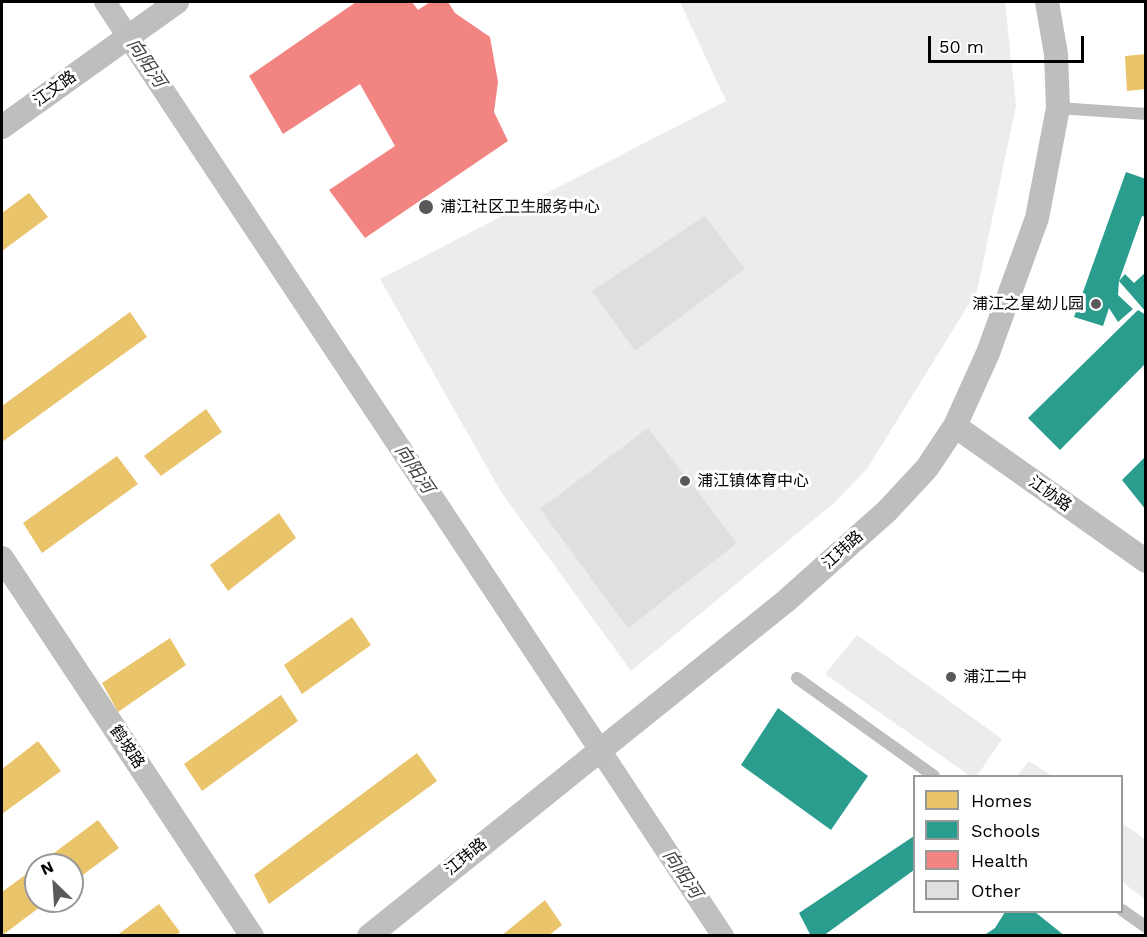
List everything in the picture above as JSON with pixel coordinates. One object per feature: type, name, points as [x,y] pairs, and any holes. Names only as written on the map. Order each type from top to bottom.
[{"type":"street","name":"江文路","points":[[2,127],[177,2]]},
{"type":"street","name":"江玮路","points":[[369,936],[786,601],[887,511],[927,468],[955,426],[988,353],[1037,218],[1058,108],[1056,54],[1047,2]]},
{"type":"street","name":"江协路","points":[[955,426],[1146,561]]},
{"type":"street","name":"鹤坡路","points":[[2,558],[252,936]]},
{"type":"lane","points":[[1058,108],[1146,114]]},
{"type":"lane","points":[[797,678],[931,775]]},
{"type":"lane","points":[[1123,911],[1146,927]]},
{"type":"shaded area","points":[[680,2],[1005,2],[1016,106],[977,291],[867,469],[834,503],[631,671],[501,492],[380,279],[726,101]]},
{"type":"shaded area","points":[[857,635],[1002,739],[978,775],[969,775],[825,674]]},
{"type":"shaded area","points":[[1029,761],[1050,775],[1018,775]]},
{"type":"shaded area","points":[[1123,824],[1145,839],[1145,899],[1123,883]]},
{"type":"building: Homes","points":[[1146,54],[1146,89],[1127,91],[1125,56]]},
{"type":"building: Homes","points":[[29,193],[48,217],[2,251],[2,213]]},
{"type":"building: Homes","points":[[130,312],[147,337],[2,442],[2,406]]},
{"type":"building: Homes","points":[[206,409],[222,432],[161,476],[144,456]]},
{"type":"building: Homes","points":[[117,456],[138,484],[42,553],[23,523]]},
{"type":"building: Homes","points":[[279,513],[296,538],[228,591],[210,565]]},
{"type":"building: Homes","points":[[352,617],[371,645],[302,694],[284,665]]},
{"type":"building: Homes","points":[[170,638],[186,665],[118,712],[102,683]]},
{"type":"building: Homes","points":[[281,695],[298,721],[202,791],[184,764]]},
{"type":"building: Homes","points":[[38,741],[61,771],[2,814],[2,769]]},
{"type":"building: Homes","points":[[417,753],[437,781],[269,904],[254,875]]},
{"type":"building: Homes","points":[[98,820],[119,848],[84,874],[84,853],[54,853]]},
{"type":"building: Homes","points":[[24,876],[24,913],[32,913],[4,934],[2,930],[2,892]]},
{"type":"building: Homes","points":[[545,900],[562,925],[548,936],[501,936]]},
{"type":"building: Homes","points":[[159,904],[180,932],[176,936],[116,936]]},
{"type":"building: Schools","points":[[1126,172],[1146,179],[1146,217],[1142,216],[1119,281],[1118,295],[1133,309],[1118,322],[1109,308],[1103,326],[1074,317]]},
{"type":"building: Schools","points":[[1146,272],[1146,312],[1119,281],[1125,274],[1134,283]]},
{"type":"building: Schools","points":[[1138,310],[1146,315],[1146,363],[1060,450],[1028,418]]},
{"type":"building: Schools","points":[[1146,456],[1146,510],[1122,480]]},
{"type":"building: Schools","points":[[778,708],[868,776],[831,830],[741,765]]},
{"type":"building: Schools","points":[[913,837],[913,871],[823,936],[811,936],[799,913]]},
{"type":"building: Schools","points":[[1004,913],[1036,913],[1065,936],[983,936],[995,928]]},
{"type":"building: Health","points":[[356,2],[412,2],[418,10],[430,2],[448,2],[455,13],[490,37],[498,82],[494,112],[508,141],[365,238],[329,190],[395,146],[360,84],[283,134],[249,76]]},
{"type":"building: Other","points":[[705,216],[745,269],[635,351],[592,291]]},
{"type":"building: Other","points":[[648,428],[737,543],[628,628],[540,509]]},
{"type":"waterway","name":"向阳河","points":[[105,2],[723,936]]},
{"type":"place","name":"浦江社区卫生服务中心","points":[[426,207]]},
{"type":"place","name":"浦江之星幼儿园","points":[[1096,304]]},
{"type":"place","name":"浦江镇体育中心","points":[[685,481]]},
{"type":"place","name":"浦江二中","points":[[951,677]]}]
